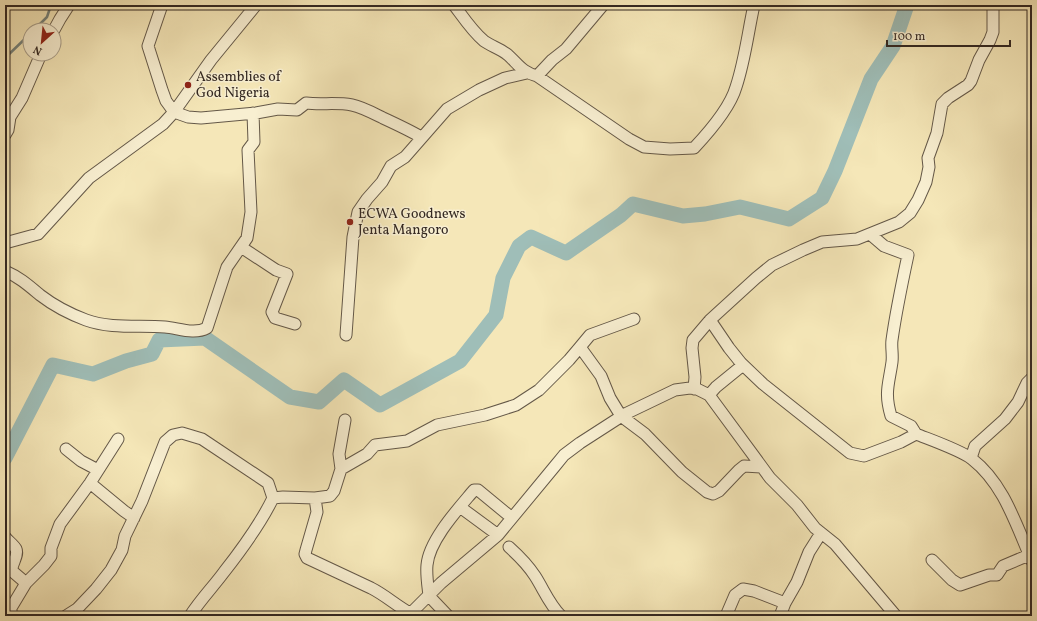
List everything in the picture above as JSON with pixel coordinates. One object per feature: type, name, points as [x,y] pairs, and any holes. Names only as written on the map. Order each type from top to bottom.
[{"type":"street","points":[[58,22],[70,5]]},
{"type":"street","points":[[162,5],[148,46],[166,101],[174,112],[188,117],[201,118],[278,109],[297,110],[306,103],[320,105],[353,105],[408,129],[421,137]]},
{"type":"street","points":[[5,243],[38,234],[89,178],[163,124],[174,112],[211,60],[256,5]]},
{"type":"street","points":[[454,5],[468,24],[484,41],[508,55],[520,68],[629,139],[644,147],[670,149],[694,148],[709,131],[729,102],[736,88],[754,5]]},
{"type":"street","points":[[346,335],[353,237],[358,212],[382,182],[391,166],[405,157],[447,109],[479,90],[505,78],[532,75],[552,60],[566,49],[603,5]]},
{"type":"street","points":[[694,389],[695,377],[692,348],[693,340],[710,320],[756,278],[772,265],[803,250],[822,242],[857,239],[899,222],[910,213],[926,182],[929,167],[928,158],[936,133],[942,104],[948,98],[968,85],[971,81],[979,60],[993,32],[993,8]]},
{"type":"street","points":[[5,135],[8,130],[10,117],[22,98],[38,62]]},
{"type":"street","points":[[5,271],[18,276],[42,296],[62,309],[86,320],[118,326],[196,331],[207,328],[228,267],[247,238],[251,212],[248,150],[254,142],[253,113]]},
{"type":"street","points":[[870,234],[884,246],[908,255],[896,313],[892,343],[892,360],[887,385],[887,404],[891,416],[911,426],[916,434],[971,458],[993,479],[1005,500],[1031,558],[1003,566],[997,575],[989,574],[960,585],[952,580],[932,560]]},
{"type":"street","points":[[242,247],[276,270],[287,274],[272,312],[275,318],[295,324]]},
{"type":"street","points":[[341,469],[367,454],[375,445],[407,441],[437,425],[485,415],[516,405],[539,390],[569,360],[590,335],[634,319]]},
{"type":"street","points":[[710,320],[729,348],[743,365],[763,384],[850,454],[864,456],[901,442],[916,434]]},
{"type":"street","points":[[580,347],[601,376],[610,398],[621,416],[645,434],[682,472],[707,492],[713,494],[719,491],[744,466],[762,467]]},
{"type":"street","points":[[709,395],[716,387],[743,365]]},
{"type":"street","points":[[971,458],[975,446],[1005,419],[1018,402],[1027,383],[1032,378]]},
{"type":"street","points":[[315,498],[316,512],[305,554],[307,558],[372,588],[409,614],[498,535],[564,455],[621,416],[675,390],[690,388],[709,395],[770,478],[797,505],[815,528],[835,544],[896,616]]},
{"type":"street","points":[[273,498],[315,498],[330,496],[334,491],[341,469],[339,454],[345,420]]},
{"type":"street","points":[[66,616],[77,609],[96,590],[111,570],[122,550],[125,536],[134,518],[165,442],[173,435],[182,433],[202,439],[255,473],[268,483],[273,498],[265,514],[250,536],[190,616]]},
{"type":"street","points":[[9,610],[26,584],[51,556],[51,548],[60,524],[90,483],[118,439]]},
{"type":"street","points":[[66,449],[81,461],[98,470]]},
{"type":"street","points":[[90,483],[134,518]]},
{"type":"street","points":[[448,616],[428,596],[427,564],[434,543],[474,490],[478,490],[512,518]]},
{"type":"street","points":[[460,507],[498,535]]},
{"type":"street","points":[[780,616],[785,603],[797,582],[809,552],[821,533]]},
{"type":"street","points":[[5,537],[16,549],[17,555],[12,566],[12,571],[26,584]]},
{"type":"street","points":[[509,547],[523,559],[535,576],[553,608],[561,616]]},
{"type":"street","points":[[726,616],[735,595],[743,589],[754,591],[785,603]]},
{"type":"waterway","points":[[42,22],[47,17],[51,5]]},
{"type":"waterway","points":[[5,458],[53,365],[93,374],[126,361],[152,354],[159,340],[205,338],[290,397],[319,402],[344,380],[380,405],[460,361],[496,315],[503,278],[519,246],[531,237],[566,253],[621,215],[633,204],[683,216],[705,214],[740,207],[789,219],[822,198],[835,171],[871,79],[893,46],[907,5]]},
{"type":"waterway","points":[[5,58],[22,42]]},
{"type":"place","name":"Assemblies of God Nigeria","points":[[188,85]]},
{"type":"place","name":"ECWA Goodnews Jenta Mangoro","points":[[350,222]]}]
